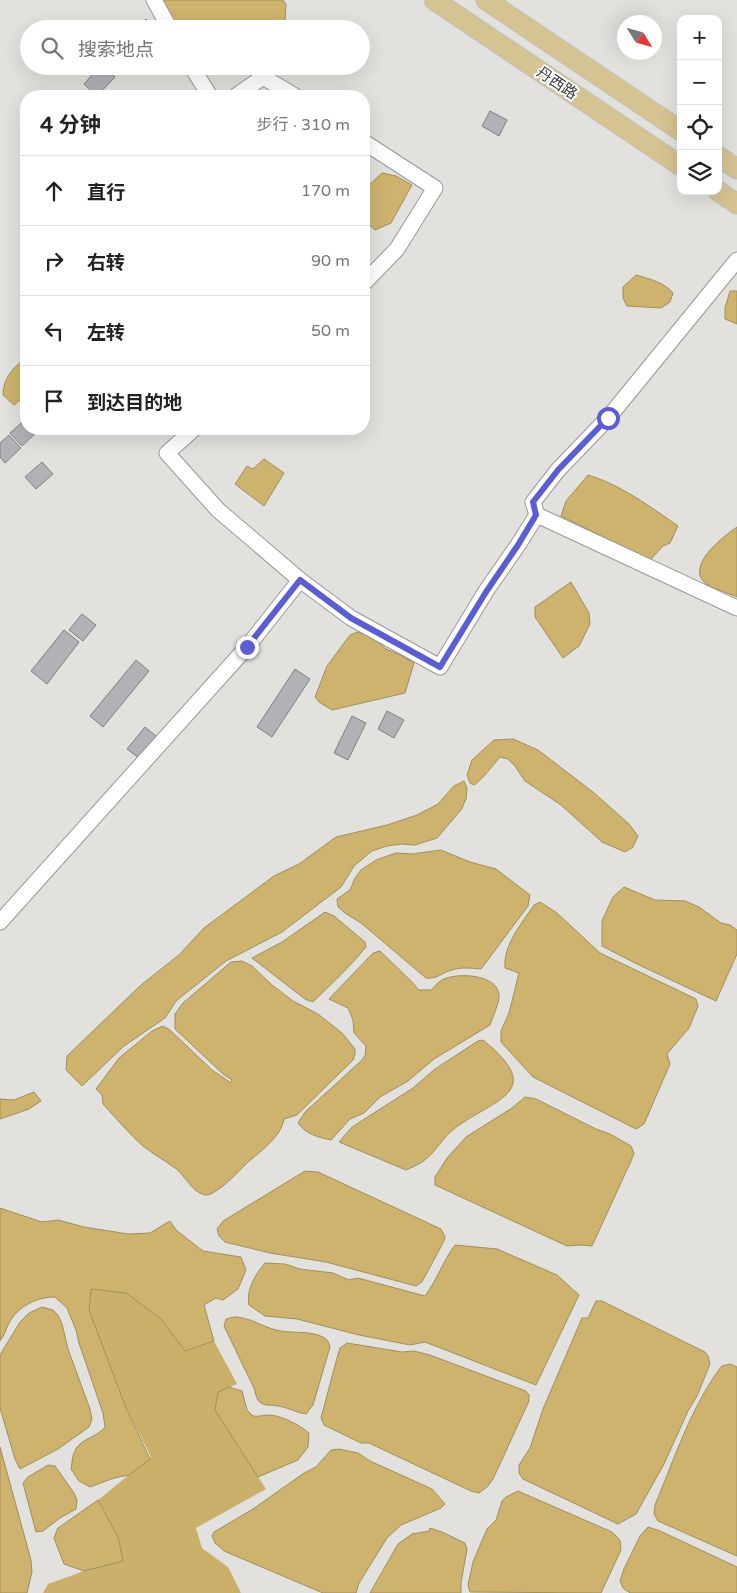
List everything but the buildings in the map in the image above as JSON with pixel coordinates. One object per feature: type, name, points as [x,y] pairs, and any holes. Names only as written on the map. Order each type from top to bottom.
[{"type":"main road","name":"丹西路","points":[[434,0],[677,163]]},
{"type":"main road","name":"丹西路","points":[[486,0],[677,128]]},
{"type":"main road","points":[[722,159],[737,169]]},
{"type":"main road","points":[[722,194],[737,204]]},
{"type":"street","points":[[154,0],[165,20]]},
{"type":"street","points":[[197,75],[206,90]]},
{"type":"street","points":[[245,90],[263,77],[285,90]]},
{"type":"street","points":[[370,146],[434,188],[397,248],[370,276]]},
{"type":"street","points":[[187,435],[167,453],[218,510],[300,580],[351,618],[440,667],[536,515],[533,502],[558,470],[608,418],[737,260]]},
{"type":"street","points":[[536,515],[737,608]]},
{"type":"street","points":[[0,922],[247,647],[300,580]]},
{"type":"shaded area","points":[[160,0],[283,0],[286,4],[285,20],[171,20]]},
{"type":"shaded area","points":[[382,173],[396,176],[412,185],[391,223],[375,230],[370,225],[370,184]]},
{"type":"shaded area","points":[[636,275],[656,281],[669,289],[673,293],[670,302],[661,308],[627,306],[623,298],[623,287]]},
{"type":"shaded area","points":[[730,291],[737,291],[737,324],[725,319],[725,308]]},
{"type":"shaded area","points":[[20,362],[20,400],[14,405],[3,395],[3,389],[7,378]]},
{"type":"shaded area","points":[[264,459],[284,473],[264,506],[235,484],[247,466],[253,469]]},
{"type":"shaded area","points":[[588,475],[623,490],[678,526],[670,543],[663,546],[650,560],[561,516],[566,501]]},
{"type":"shaded area","points":[[737,527],[737,597],[704,582],[700,575],[700,567],[709,551]]},
{"type":"shaded area","points":[[571,582],[589,613],[590,624],[579,646],[563,658],[535,617],[535,607]]},
{"type":"shaded area","points":[[358,632],[372,637],[386,649],[414,663],[405,693],[332,710],[319,702],[315,697],[327,666],[350,635]]},
{"type":"shaded area","points":[[513,739],[538,750],[593,792],[629,824],[638,836],[633,847],[625,852],[602,842],[561,805],[525,781],[508,759],[500,757],[478,782],[474,785],[470,783],[467,775],[472,760],[494,740]]},
{"type":"shaded area","points":[[464,781],[467,788],[466,799],[461,810],[437,838],[415,845],[401,844],[372,851],[354,866],[341,887],[282,932],[226,961],[176,1001],[165,1018],[124,1046],[82,1086],[66,1070],[67,1056],[141,985],[179,955],[204,928],[274,876],[299,864],[336,837],[387,825],[417,815],[438,804],[454,786]]},
{"type":"shaded area","points":[[441,850],[470,862],[496,869],[530,895],[528,906],[481,969],[459,968],[433,978],[426,978],[361,923],[338,907],[337,899],[350,890],[361,870],[376,860],[396,853],[412,854]]},
{"type":"shaded area","points":[[624,887],[655,900],[685,901],[699,907],[721,923],[730,925],[737,930],[737,954],[716,1001],[602,946],[602,921],[613,897]]},
{"type":"shaded area","points":[[540,902],[557,913],[600,953],[696,999],[698,1006],[689,1028],[667,1054],[670,1064],[644,1124],[636,1129],[533,1077],[501,1042],[501,1031],[509,1013],[519,973],[505,968],[507,951],[524,919],[534,905]]},
{"type":"shaded area","points":[[325,912],[334,916],[365,942],[366,947],[313,1002],[305,999],[252,958],[282,942]]},
{"type":"shaded area","points":[[380,951],[419,990],[431,990],[448,977],[466,976],[484,979],[497,988],[499,998],[497,1006],[490,1025],[434,1059],[408,1081],[380,1097],[364,1113],[350,1119],[331,1140],[317,1136],[305,1130],[298,1123],[305,1112],[361,1061],[365,1056],[366,1046],[354,1033],[353,1020],[348,1008],[329,999],[373,953]]},
{"type":"shaded area","points":[[242,961],[252,966],[293,1001],[318,1014],[342,1033],[355,1049],[355,1054],[353,1060],[297,1115],[284,1119],[275,1138],[222,1187],[206,1195],[193,1188],[179,1171],[138,1141],[103,1104],[102,1095],[96,1089],[119,1058],[152,1031],[163,1026],[170,1030],[212,1070],[231,1083],[232,1080],[223,1074],[175,1029],[175,1014],[183,1003],[231,962]]},
{"type":"shaded area","points":[[483,1040],[502,1057],[511,1071],[513,1083],[508,1092],[499,1101],[455,1128],[424,1161],[406,1170],[339,1142],[352,1127],[413,1088],[435,1069],[478,1041]]},
{"type":"shaded area","points":[[34,1092],[41,1101],[29,1109],[0,1119],[0,1099],[14,1100]]},
{"type":"shaded area","points":[[525,1097],[536,1099],[631,1146],[634,1153],[631,1161],[592,1246],[567,1246],[435,1185],[435,1177],[447,1158],[466,1137],[512,1108]]},
{"type":"shaded area","points":[[305,1171],[318,1172],[441,1229],[445,1237],[444,1241],[422,1282],[416,1286],[326,1262],[270,1253],[225,1242],[219,1236],[217,1229],[223,1221]]},
{"type":"shaded area","points":[[0,1208],[42,1222],[58,1220],[84,1227],[128,1234],[150,1233],[170,1221],[176,1230],[203,1251],[241,1257],[246,1270],[238,1289],[223,1300],[216,1298],[204,1305],[214,1341],[185,1351],[161,1319],[126,1293],[91,1289],[89,1310],[126,1408],[150,1459],[129,1475],[114,1478],[90,1487],[79,1481],[71,1469],[76,1448],[105,1427],[103,1413],[67,1308],[55,1297],[35,1301],[17,1312],[0,1341]]},
{"type":"shaded area","points":[[455,1245],[497,1249],[557,1275],[579,1295],[536,1385],[425,1342],[410,1345],[359,1335],[297,1319],[265,1316],[249,1305],[248,1299],[252,1283],[265,1263],[285,1264],[300,1269],[333,1273],[349,1280],[358,1278],[425,1296]]},
{"type":"shaded area","points":[[91,1289],[126,1293],[161,1319],[185,1351],[214,1341],[237,1384],[218,1392],[215,1410],[266,1489],[196,1528],[202,1548],[228,1567],[241,1593],[43,1593],[48,1584],[84,1571],[123,1561],[118,1537],[98,1500],[151,1457],[126,1408],[89,1310]]},
{"type":"shaded area","points":[[596,1301],[602,1301],[705,1352],[710,1364],[697,1396],[688,1411],[664,1464],[636,1514],[618,1524],[523,1479],[519,1473],[519,1465],[530,1448],[543,1409],[582,1318],[588,1318]]},
{"type":"shaded area","points":[[42,1307],[53,1310],[58,1315],[92,1419],[89,1427],[58,1449],[20,1469],[15,1459],[0,1408],[0,1355],[20,1322],[29,1313]]},
{"type":"shaded area","points":[[234,1317],[250,1320],[276,1330],[318,1335],[328,1341],[330,1347],[313,1405],[306,1414],[282,1407],[265,1405],[258,1400],[224,1326],[226,1319]]},
{"type":"shaded area","points":[[347,1343],[402,1352],[414,1351],[430,1355],[526,1391],[529,1395],[529,1401],[488,1486],[479,1493],[471,1491],[369,1443],[361,1443],[324,1425],[321,1418],[337,1358],[340,1348]]},
{"type":"shaded area","points":[[730,1364],[737,1367],[737,1556],[658,1521],[654,1514],[655,1505],[693,1414],[722,1366]]},
{"type":"shaded area","points":[[229,1387],[242,1391],[247,1410],[253,1416],[269,1415],[279,1417],[309,1433],[308,1447],[298,1460],[258,1477],[215,1410],[218,1392]]},
{"type":"shaded area","points":[[0,1447],[31,1560],[32,1572],[27,1593],[0,1593]]},
{"type":"shaded area","points":[[339,1449],[358,1453],[370,1461],[432,1489],[445,1504],[441,1508],[401,1525],[387,1538],[359,1583],[356,1593],[323,1593],[224,1551],[215,1543],[212,1536],[214,1532],[253,1509],[304,1473],[316,1467],[331,1450]]},
{"type":"shaded area","points":[[48,1465],[55,1466],[74,1493],[77,1500],[76,1509],[43,1531],[36,1532],[23,1483],[28,1477]]},
{"type":"shaded area","points":[[518,1491],[612,1532],[620,1540],[621,1550],[601,1593],[470,1592],[468,1585],[473,1562],[487,1529],[496,1520],[502,1501]]},
{"type":"shaded area","points":[[98,1500],[118,1537],[123,1561],[84,1571],[64,1564],[54,1538],[58,1528]]},
{"type":"shaded area","points":[[648,1527],[737,1567],[737,1593],[630,1593],[623,1588],[620,1581],[624,1569],[640,1536]]},
{"type":"shaded area","points":[[430,1528],[465,1543],[467,1549],[461,1593],[370,1593],[398,1544],[412,1534],[429,1531]]},
{"type":"route","points":[[247,647],[300,580],[351,618],[440,667],[536,515],[533,502],[558,470],[608,418]]}]
